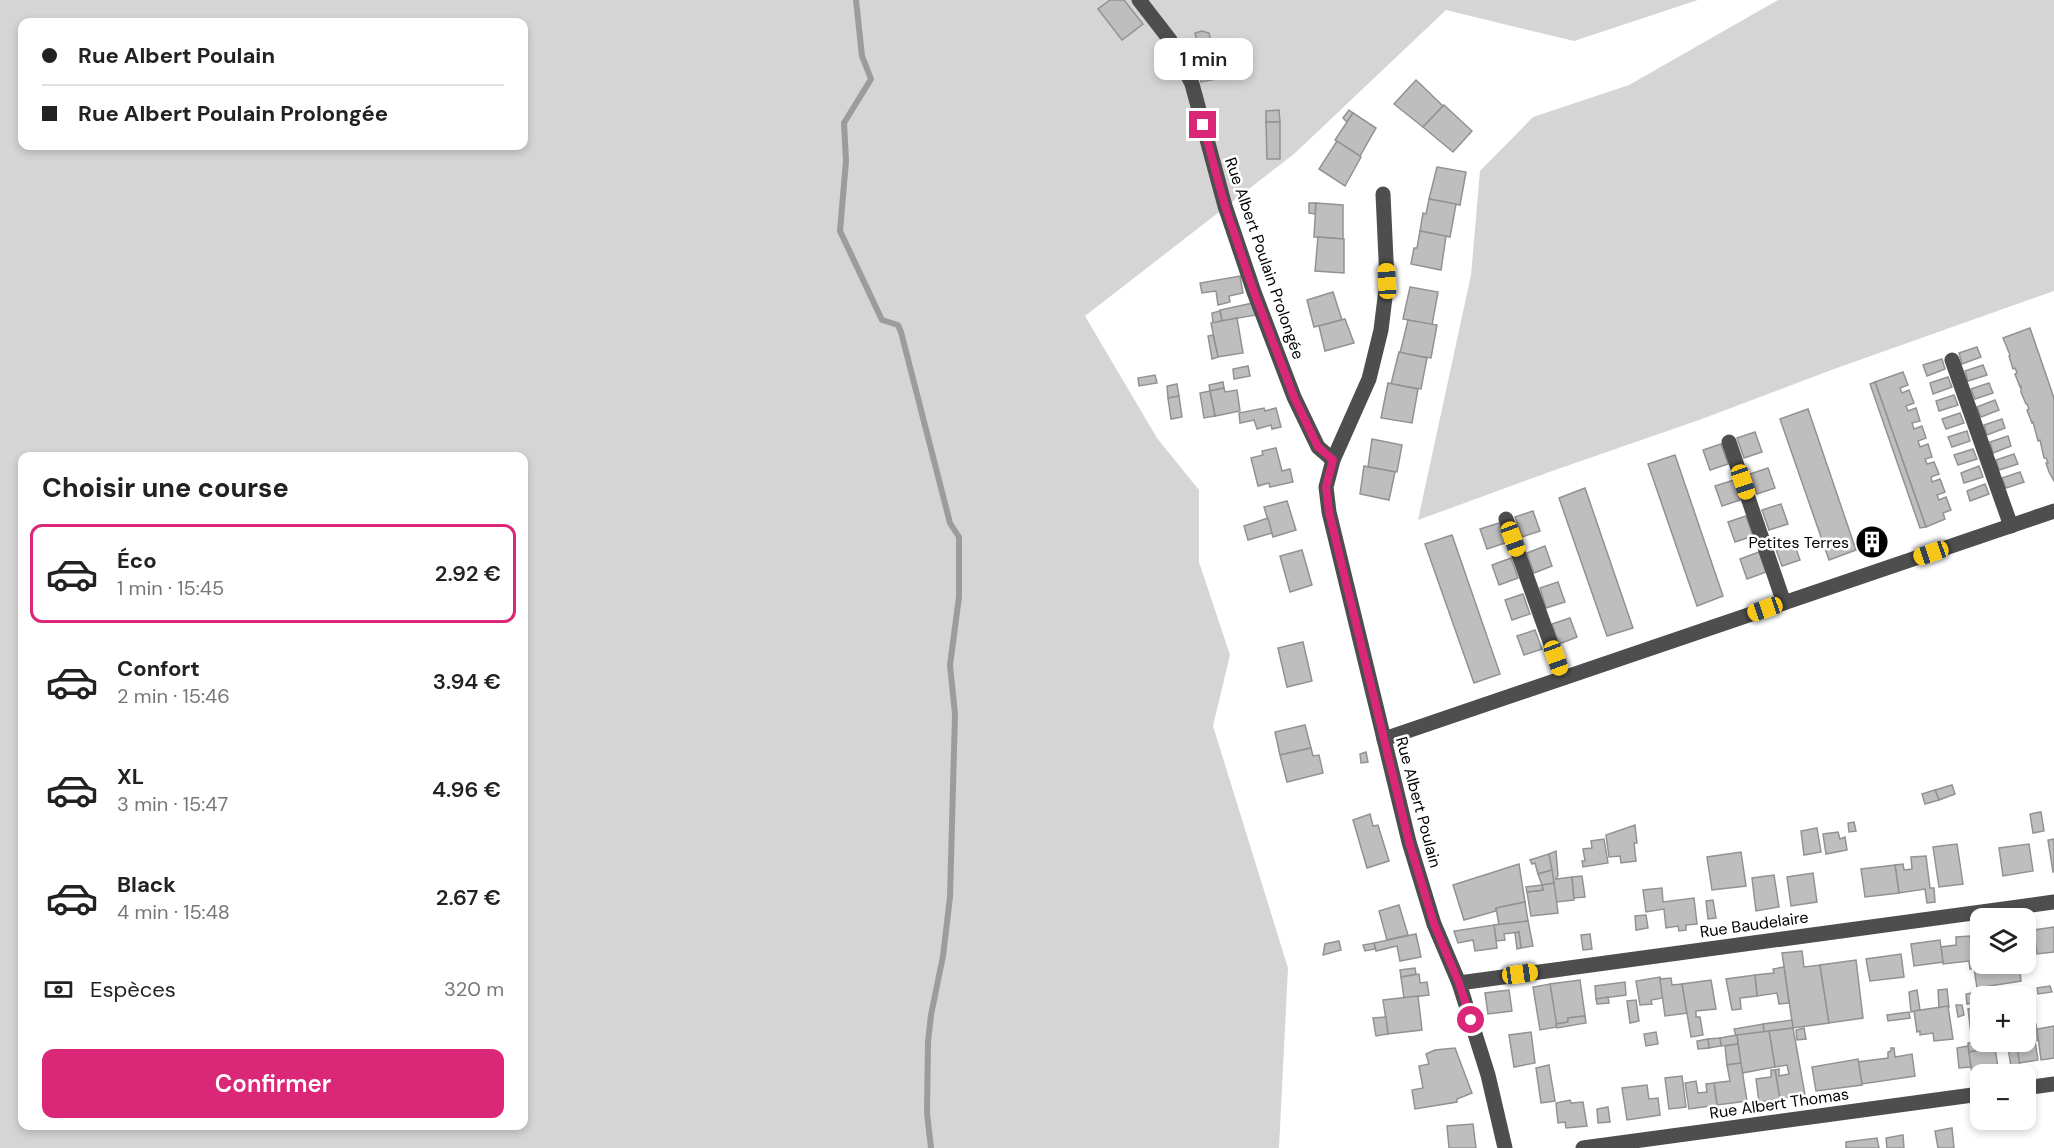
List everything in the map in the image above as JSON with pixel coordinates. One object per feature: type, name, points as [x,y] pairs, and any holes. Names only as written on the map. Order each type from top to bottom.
[{"type":"street","name":"Rue Albert Poulain Prolongée","points":[[1139,0],[1170,40],[1192,84],[1225,206],[1254,292],[1294,397],[1318,447],[1333,460]]},
{"type":"street","name":"Rue Albert Poulain","points":[[1383,194],[1387,281],[1381,330],[1369,379],[1333,460],[1326,487],[1329,512],[1409,842],[1434,924],[1459,983],[1488,1075],[1505,1148]]},
{"type":"street","points":[[1952,360],[2011,526]]},
{"type":"street","points":[[1729,442],[1784,603]]},
{"type":"street","points":[[1384,739],[2054,511]]},
{"type":"street","points":[[1506,519],[1563,678]]},
{"type":"street","name":"Rue Baudelaire","points":[[1459,983],[2054,902]]},
{"type":"street","points":[[2036,1086],[2054,1084]]},
{"type":"street","name":"Rue Albert Thomas","points":[[1583,1148],[1970,1095]]},
{"type":"shaded area","points":[[0,0],[1698,0],[1574,41],[1446,10],[1294,154],[1085,316],[1157,438],[1199,490],[1199,562],[1230,655],[1213,726],[1288,968],[1279,1148],[0,1148]]},
{"type":"shaded area","points":[[1778,0],[2054,0],[2054,291],[1418,520],[1471,275],[1480,171],[1533,117],[1629,85]]},
{"type":"building","points":[[1110,0],[1124,0],[1143,24],[1122,40],[1098,9]]},
{"type":"building","points":[[1202,31],[1209,33],[1216,60],[1197,63],[1192,42],[1197,41],[1195,33]]},
{"type":"building","points":[[1213,61],[1217,79],[1201,82],[1197,63]]},
{"type":"building","points":[[1416,80],[1443,106],[1423,127],[1394,104]]},
{"type":"building","points":[[1444,105],[1472,131],[1453,152],[1423,127]]},
{"type":"building","points":[[1279,110],[1280,122],[1266,122],[1266,111]]},
{"type":"building","points":[[1349,110],[1353,113],[1347,122],[1343,118]]},
{"type":"building","points":[[1353,113],[1376,128],[1360,156],[1335,140]]},
{"type":"building","points":[[1266,122],[1280,122],[1280,159],[1267,159]]},
{"type":"building","points":[[1337,141],[1361,157],[1345,186],[1319,169]]},
{"type":"building","points":[[1437,167],[1466,172],[1460,205],[1429,199]]},
{"type":"building","points":[[1429,199],[1456,204],[1450,237],[1420,231],[1423,213],[1426,214]]},
{"type":"building","points":[[1309,203],[1316,203],[1315,214],[1309,213]]},
{"type":"building","points":[[1316,203],[1343,205],[1343,239],[1314,237]]},
{"type":"building","points":[[1420,231],[1446,236],[1441,270],[1411,264]]},
{"type":"building","points":[[1318,237],[1344,239],[1344,273],[1315,271]]},
{"type":"building","points":[[1240,276],[1243,293],[1229,296],[1230,302],[1218,305],[1216,291],[1202,293],[1200,283]]},
{"type":"building","points":[[1410,287],[1438,292],[1432,325],[1403,319]]},
{"type":"building","points":[[1333,292],[1342,320],[1314,327],[1307,300]]},
{"type":"building","points":[[1253,303],[1256,315],[1222,321],[1220,310]]},
{"type":"building","points":[[1220,311],[1222,321],[1213,323],[1212,313]]},
{"type":"building","points":[[1237,318],[1243,353],[1218,357],[1211,323]]},
{"type":"building","points":[[1345,319],[1354,343],[1325,351],[1319,326]]},
{"type":"building","points":[[1408,320],[1437,325],[1431,358],[1400,353]]},
{"type":"building","points":[[2030,328],[2054,398],[2054,481],[2003,338]]},
{"type":"building","points":[[1213,335],[1218,357],[1212,359],[1208,336]]},
{"type":"building","points":[[1977,347],[1981,357],[1962,364],[1959,353]]},
{"type":"building","points":[[1399,352],[1427,358],[1421,389],[1391,384]]},
{"type":"building","points":[[1942,359],[1945,369],[1927,376],[1923,365]]},
{"type":"building","points":[[1983,365],[1987,375],[1968,381],[1965,371]]},
{"type":"building","points":[[1248,366],[1250,376],[1234,379],[1233,369]]},
{"type":"building","points":[[1903,372],[1908,385],[1900,388],[1902,393],[1909,390],[1914,403],[1906,406],[1908,411],[1916,408],[1920,421],[1912,423],[1914,429],[1922,426],[1926,438],[1918,441],[1920,447],[1928,444],[1932,457],[1925,459],[1927,464],[1934,462],[1939,474],[1931,477],[1932,482],[1940,479],[1945,492],[1937,495],[1939,500],[1946,497],[1951,510],[1943,513],[1945,519],[1926,527],[1875,382]]},
{"type":"building","points":[[1155,375],[1157,383],[1139,386],[1138,378]]},
{"type":"building","points":[[1948,377],[1952,387],[1933,394],[1930,383]]},
{"type":"building","points":[[1223,382],[1224,388],[1210,391],[1209,385]]},
{"type":"building","points":[[1875,382],[1926,527],[1920,528],[1870,384]]},
{"type":"building","points":[[1388,383],[1418,389],[1412,423],[1381,418]]},
{"type":"building","points":[[1989,383],[1993,393],[1975,399],[1971,389]]},
{"type":"building","points":[[1177,384],[1179,396],[1168,398],[1167,386]]},
{"type":"building","points":[[1224,388],[1225,392],[1237,390],[1240,411],[1215,416],[1210,391]]},
{"type":"building","points":[[1210,391],[1215,416],[1204,418],[1200,393]]},
{"type":"building","points":[[1954,395],[1958,405],[1939,411],[1936,401]]},
{"type":"building","points":[[1179,396],[1182,417],[1171,419],[1168,398]]},
{"type":"building","points":[[1995,400],[1999,410],[1981,417],[1977,407]]},
{"type":"building","points":[[1264,408],[1265,411],[1276,408],[1281,427],[1272,429],[1271,425],[1257,429],[1254,420],[1240,423],[1239,413]]},
{"type":"building","points":[[1808,409],[1856,550],[1829,560],[1780,419]]},
{"type":"building","points":[[1960,413],[1964,423],[1946,429],[1942,419]]},
{"type":"building","points":[[2002,419],[2005,428],[1987,435],[1984,425]]},
{"type":"building","points":[[1967,431],[1970,441],[1952,447],[1948,437]]},
{"type":"building","points":[[1755,432],[1762,452],[1744,458],[1737,438]]},
{"type":"building","points":[[2008,436],[2011,446],[1993,453],[1990,442]]},
{"type":"building","points":[[1372,439],[1402,445],[1397,472],[1368,467]]},
{"type":"building","points":[[1721,444],[1728,464],[1710,470],[1703,450]]},
{"type":"building","points":[[1276,448],[1282,471],[1290,469],[1293,482],[1270,487],[1269,483],[1258,486],[1251,458],[1263,455],[1262,451]]},
{"type":"building","points":[[1973,449],[1977,459],[1958,465],[1954,455]]},
{"type":"building","points":[[2014,454],[2018,464],[1999,470],[1996,460]]},
{"type":"building","points":[[1675,455],[1723,596],[1697,606],[1648,464]]},
{"type":"building","points":[[1364,466],[1395,472],[1389,500],[1360,494]]},
{"type":"building","points":[[1979,466],[1983,477],[1964,483],[1961,473]]},
{"type":"building","points":[[1768,468],[1775,488],[1757,494],[1750,474]]},
{"type":"building","points":[[2020,472],[2024,482],[2006,488],[2002,478]]},
{"type":"building","points":[[1734,480],[1740,500],[1722,506],[1715,486]]},
{"type":"building","points":[[1985,484],[1989,494],[1970,501],[1967,491]]},
{"type":"building","points":[[1585,488],[1633,628],[1607,636],[1559,498]]},
{"type":"building","points":[[1287,501],[1296,530],[1273,537],[1264,507]]},
{"type":"building","points":[[1781,504],[1788,524],[1769,530],[1762,510]]},
{"type":"building","points":[[1533,511],[1540,531],[1522,537],[1515,517]]},
{"type":"building","points":[[1746,516],[1753,536],[1735,542],[1728,522]]},
{"type":"building","points":[[1268,518],[1272,533],[1248,540],[1244,526]]},
{"type":"building","points":[[1499,523],[1505,543],[1487,549],[1480,529]]},
{"type":"building","points":[[1452,535],[1500,674],[1474,683],[1425,544]]},
{"type":"building","name":"Petites Terres","points":[[1876,537],[1878,543],[1867,546],[1865,540]]},
{"type":"building","points":[[1793,540],[1800,560],[1782,566],[1775,547]]},
{"type":"building","points":[[1545,546],[1552,566],[1534,573],[1527,553]]},
{"type":"building","points":[[1302,550],[1312,585],[1290,592],[1280,556]]},
{"type":"building","points":[[1759,552],[1766,572],[1747,579],[1740,559]]},
{"type":"building","points":[[1511,558],[1518,578],[1499,585],[1492,565]]},
{"type":"building","points":[[1558,582],[1565,602],[1546,608],[1540,588]]},
{"type":"building","points":[[1523,594],[1530,614],[1512,620],[1505,600]]},
{"type":"building","points":[[1570,618],[1577,637],[1559,644],[1552,624]]},
{"type":"building","points":[[1535,630],[1542,649],[1524,655],[1517,636]]},
{"type":"building","points":[[1303,642],[1312,681],[1287,687],[1278,648]]},
{"type":"building","points":[[1305,725],[1311,748],[1280,755],[1275,732]]},
{"type":"building","points":[[1311,748],[1313,756],[1319,755],[1323,773],[1287,782],[1280,755]]},
{"type":"building","points":[[1366,752],[1368,762],[1361,763],[1360,754]]},
{"type":"building","points":[[1952,785],[1955,794],[1939,800],[1935,790]]},
{"type":"building","points":[[1935,790],[1939,800],[1925,804],[1922,794]]},
{"type":"building","points":[[2041,812],[2044,831],[2033,833],[2030,814]]},
{"type":"building","points":[[1370,814],[1373,826],[1378,825],[1389,861],[1367,868],[1353,820]]},
{"type":"building","points":[[1854,822],[1856,831],[1849,832],[1848,823]]},
{"type":"building","points":[[1635,825],[1636,861],[1621,863],[1620,856],[1609,857],[1606,835]]},
{"type":"building","points":[[1817,828],[1821,852],[1804,855],[1801,831]]},
{"type":"building","points":[[1838,832],[1840,839],[1845,837],[1847,850],[1826,854],[1823,834]]},
{"type":"building","points":[[1604,839],[1608,863],[1583,867],[1582,861],[1585,861],[1583,849],[1592,848],[1591,841]]},
{"type":"building","points":[[2054,839],[2054,871],[2053,872],[2048,840]]},
{"type":"building","points":[[1957,844],[1963,884],[1939,887],[1933,847]]},
{"type":"building","points":[[2029,844],[2033,871],[2003,876],[1999,848]]},
{"type":"building","points":[[1556,851],[1558,875],[1556,879],[1572,877],[1574,900],[1556,902],[1549,854]]},
{"type":"building","points":[[1741,852],[1746,886],[1712,890],[1707,857]]},
{"type":"building","points":[[1549,854],[1552,870],[1538,874],[1535,863],[1532,864],[1530,860]]},
{"type":"building","points":[[1926,856],[1930,888],[1934,888],[1935,902],[1927,903],[1925,889],[1899,893],[1895,865],[1903,864],[1904,870],[1912,869],[1911,857]]},
{"type":"building","points":[[1519,864],[1525,902],[1496,908],[1496,911],[1464,920],[1453,885]]},
{"type":"building","points":[[1895,865],[1899,893],[1865,897],[1861,869]]},
{"type":"building","points":[[1552,870],[1554,883],[1542,885],[1538,874]]},
{"type":"building","points":[[1813,873],[1817,902],[1791,906],[1787,877]]},
{"type":"building","points":[[1774,875],[1779,907],[1756,911],[1752,878]]},
{"type":"building","points":[[1582,876],[1585,897],[1574,898],[1572,877]]},
{"type":"building","points":[[1554,883],[1558,913],[1531,916],[1527,892],[1543,890],[1542,885]]},
{"type":"building","points":[[1542,885],[1543,890],[1527,892],[1526,887]]},
{"type":"building","points":[[1662,888],[1663,902],[1694,898],[1697,924],[1686,925],[1686,930],[1679,931],[1678,926],[1666,928],[1664,909],[1646,912],[1643,890]]},
{"type":"building","points":[[1713,900],[1716,918],[1708,919],[1706,901]]},
{"type":"building","points":[[1525,902],[1528,921],[1499,925],[1496,908]]},
{"type":"building","points":[[1399,905],[1408,935],[1387,940],[1379,911]]},
{"type":"building","points":[[1646,915],[1648,928],[1636,930],[1635,916]]},
{"type":"building","points":[[1528,921],[1533,946],[1521,948],[1519,932],[1504,934],[1505,940],[1496,941],[1494,925]]},
{"type":"building","points":[[1494,925],[1497,948],[1475,951],[1473,940],[1458,943],[1454,931]]},
{"type":"building","points":[[2054,927],[2054,952],[2037,954],[2036,930]]},
{"type":"building","points":[[1519,932],[1521,948],[1517,949],[1515,933]]},
{"type":"building","points":[[1416,934],[1421,957],[1400,961],[1397,946],[1376,951],[1374,943]]},
{"type":"building","points":[[1590,934],[1592,949],[1583,950],[1581,935]]},
{"type":"building","points":[[1970,936],[1970,969],[1969,961],[1943,964],[1941,947],[1956,945],[1956,937]]},
{"type":"building","points":[[1940,940],[1943,962],[1914,966],[1911,944]]},
{"type":"building","points":[[1339,941],[1341,950],[1323,955],[1325,944]]},
{"type":"building","points":[[1374,943],[1375,949],[1365,951],[1363,945]]},
{"type":"building","points":[[1802,951],[1804,967],[1820,965],[1829,1023],[1793,1028],[1782,953]]},
{"type":"building","points":[[1901,954],[1904,977],[1870,981],[1866,959]]},
{"type":"building","points":[[1856,960],[1863,1018],[1829,1023],[1820,965]]},
{"type":"building","points":[[1784,967],[1789,1003],[1779,1004],[1777,993],[1757,996],[1755,975],[1774,973],[1773,969]]},
{"type":"building","points":[[1415,968],[1416,974],[1401,977],[1400,970]]},
{"type":"building","points":[[1419,974],[1420,983],[1427,982],[1429,995],[1404,998],[1401,977]]},
{"type":"building","points":[[1975,974],[2020,974],[2021,981],[1977,986]]},
{"type":"building","points":[[1755,975],[1757,996],[1740,998],[1741,1009],[1732,1010],[1726,979]]},
{"type":"building","points":[[1660,977],[1663,998],[1651,1000],[1652,1004],[1640,1005],[1636,981]]},
{"type":"building","points":[[1671,978],[1672,985],[1682,984],[1687,1013],[1665,1016],[1660,979]]},
{"type":"building","points":[[1580,980],[1585,1016],[1568,1018],[1568,1022],[1556,1024],[1550,984]]},
{"type":"building","points":[[1711,980],[1716,1009],[1696,1011],[1696,1017],[1700,1017],[1703,1035],[1691,1037],[1682,984]]},
{"type":"building","points":[[1625,982],[1626,995],[1596,999],[1595,986]]},
{"type":"building","points":[[1550,984],[1557,1027],[1540,1030],[1533,987]]},
{"type":"building","points":[[2050,986],[2052,992],[2038,994],[2037,988]]},
{"type":"building","points":[[1947,989],[1949,1007],[1939,1008],[1938,990]]},
{"type":"building","points":[[1509,990],[1512,1011],[1488,1014],[1485,993]]},
{"type":"building","points":[[1917,990],[1920,1010],[1911,1012],[1909,992]]},
{"type":"building","points":[[1970,993],[1970,1003],[1967,1004],[1966,994]]},
{"type":"building","points":[[1418,996],[1422,1030],[1388,1034],[1383,1000]]},
{"type":"building","points":[[1608,997],[1609,1003],[1597,1004],[1596,999]]},
{"type":"building","points":[[1636,1000],[1639,1021],[1630,1023],[1627,1001]]},
{"type":"building","points":[[1956,1005],[1962,1005],[1964,1015],[1958,1017]]},
{"type":"building","points":[[1948,1006],[1953,1039],[1934,1041],[1933,1033],[1920,1035],[1920,1031],[1917,1032],[1914,1011]]},
{"type":"building","points":[[1909,1012],[1910,1018],[1888,1021],[1887,1015]]},
{"type":"building","points":[[1585,1016],[1586,1023],[1557,1028],[1556,1024],[1568,1022],[1568,1018]]},
{"type":"building","points":[[1386,1017],[1388,1034],[1376,1036],[1373,1018]]},
{"type":"building","points":[[1792,1020],[1793,1028],[1764,1032],[1763,1024]]},
{"type":"building","points":[[1763,1024],[1764,1032],[1736,1036],[1734,1029]]},
{"type":"building","points":[[2054,1026],[2054,1058],[2041,1060],[2037,1029]]},
{"type":"building","points":[[1793,1028],[1805,1095],[1780,1099],[1775,1070],[1779,1069],[1779,1076],[1789,1074],[1787,1065],[1775,1067],[1769,1031]]},
{"type":"building","points":[[1804,1028],[1806,1039],[1797,1040],[1796,1030]]},
{"type":"building","points":[[1769,1031],[1775,1067],[1742,1073],[1737,1035]]},
{"type":"building","points":[[1531,1032],[1535,1063],[1514,1067],[1509,1035]]},
{"type":"building","points":[[1656,1032],[1658,1044],[1646,1046],[1644,1034]]},
{"type":"building","points":[[1737,1035],[1738,1044],[1721,1046],[1720,1038]]},
{"type":"building","points":[[1720,1038],[1721,1046],[1709,1048],[1708,1039]]},
{"type":"building","points":[[1708,1039],[1709,1048],[1698,1049],[1697,1041]]},
{"type":"building","points":[[1738,1044],[1741,1063],[1727,1065],[1725,1046]]},
{"type":"building","points":[[1968,1046],[1970,1067],[1959,1068],[1957,1048]]},
{"type":"building","points":[[2036,1047],[2038,1060],[2019,1063],[2018,1052],[2036,1052]]},
{"type":"building","points":[[1455,1048],[1472,1093],[1457,1099],[1457,1102],[1415,1109],[1412,1090],[1423,1088],[1419,1066],[1429,1064],[1426,1054],[1435,1050]]},
{"type":"building","points":[[1891,1048],[1894,1048],[1895,1057],[1912,1054],[1915,1076],[1862,1084],[1858,1062],[1888,1058]]},
{"type":"building","points":[[1969,1052],[1996,1052],[1997,1064],[1971,1064]]},
{"type":"building","points":[[2009,1052],[2018,1052],[2020,1064],[2011,1064]]},
{"type":"building","points":[[1858,1059],[1862,1085],[1816,1091],[1812,1067]]},
{"type":"building","points":[[1741,1063],[1747,1101],[1717,1105],[1714,1083],[1730,1081],[1727,1065]]},
{"type":"building","points":[[1549,1065],[1555,1101],[1541,1103],[1536,1068]]},
{"type":"building","points":[[1771,1070],[1775,1070],[1780,1099],[1759,1102],[1756,1079],[1771,1077]]},
{"type":"building","points":[[1682,1076],[1686,1107],[1669,1109],[1665,1078]]},
{"type":"building","points":[[1696,1081],[1698,1093],[1707,1092],[1706,1084],[1714,1083],[1717,1105],[1689,1109],[1685,1083]]},
{"type":"building","points":[[1647,1085],[1649,1099],[1658,1098],[1660,1115],[1627,1120],[1622,1088]]},
{"type":"building","points":[[1570,1100],[1571,1103],[1583,1102],[1587,1126],[1566,1128],[1565,1122],[1558,1123],[1556,1103]]},
{"type":"building","points":[[1608,1107],[1610,1122],[1598,1123],[1597,1109]]},
{"type":"building","points":[[1473,1124],[1476,1148],[1449,1148],[1447,1126]]},
{"type":"building","points":[[1952,1128],[1954,1148],[1938,1148],[1935,1131]]},
{"type":"building","points":[[1903,1135],[1904,1148],[1887,1148],[1886,1138]]},
{"type":"building","points":[[1877,1138],[1879,1148],[1846,1148],[1846,1142]]},
{"type":"waterway","points":[[856,0],[862,56],[871,79],[844,123],[846,161],[840,231],[882,320],[898,325],[901,332],[950,523],[959,537],[959,597],[950,665],[955,714],[950,897],[943,956],[928,1042],[927,1113],[931,1148]]},
{"type":"place","name":"Petites Terres","points":[[1872,542]]},
{"type":"route","points":[[1203,125],[1225,206],[1254,292],[1294,397],[1318,447],[1333,460],[1326,487],[1329,512],[1409,842],[1434,924],[1459,983],[1471,1020]]}]
